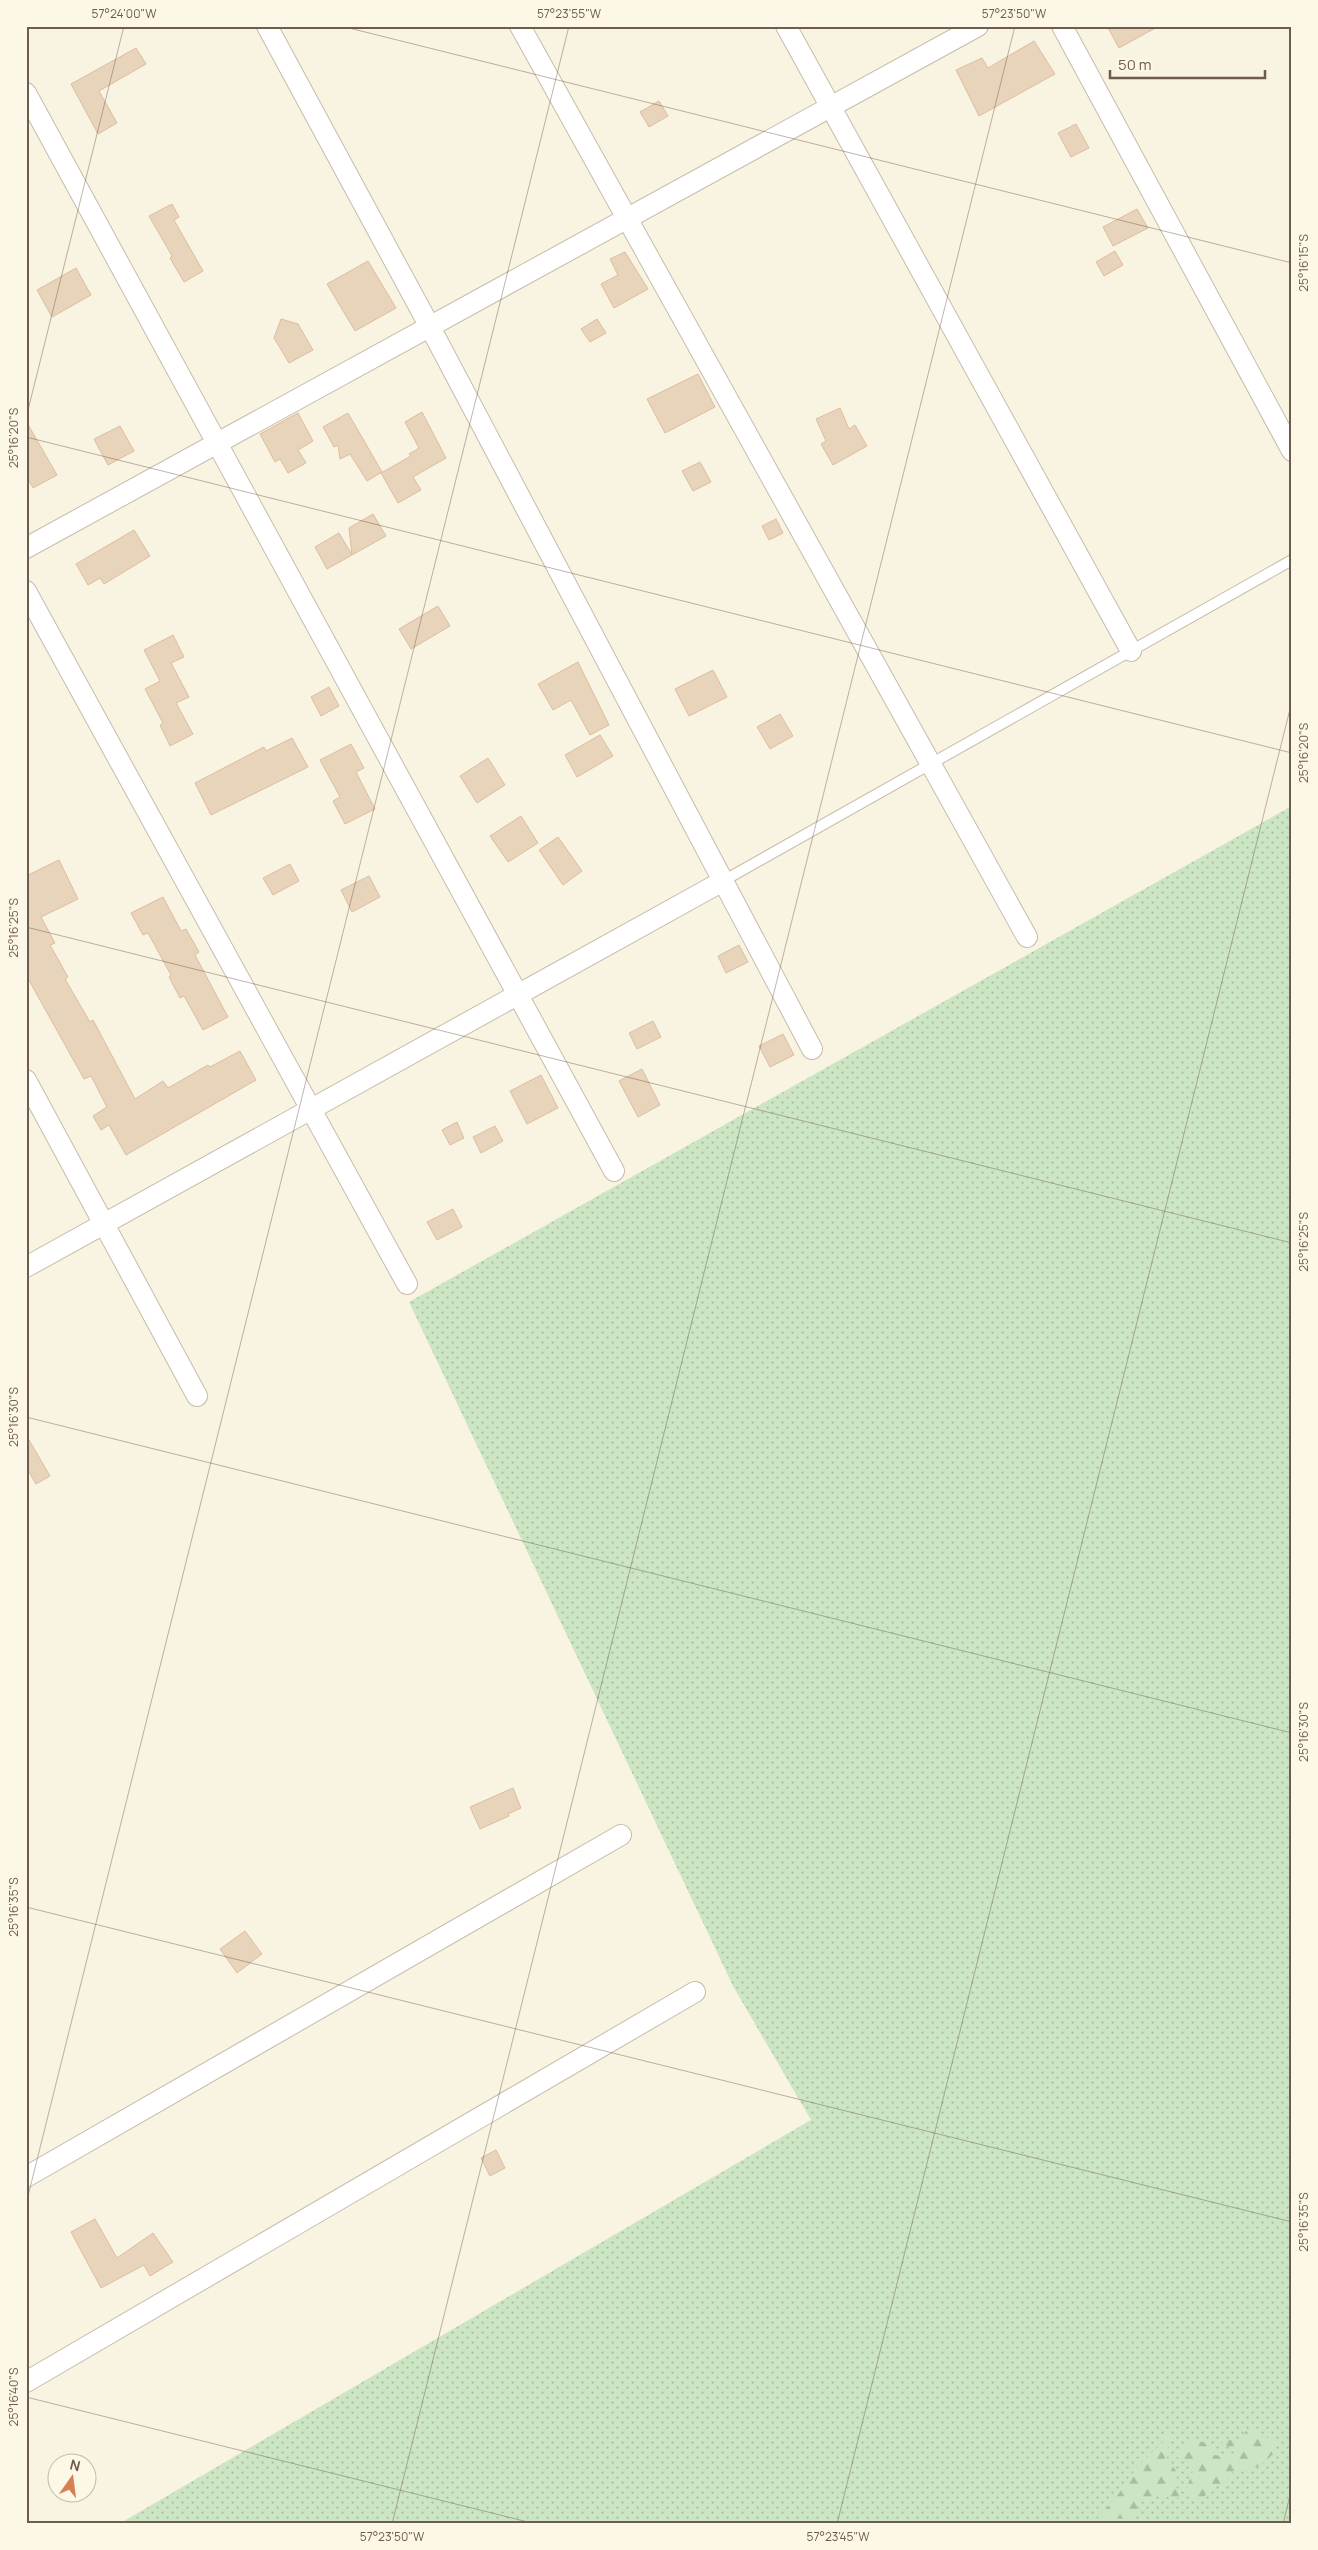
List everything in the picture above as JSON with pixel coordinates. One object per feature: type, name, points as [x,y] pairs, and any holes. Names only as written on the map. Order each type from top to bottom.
[{"type":"street","points":[[266,26],[430,327],[812,1049]]},
{"type":"street","points":[[520,26],[1027,937]]},
{"type":"street","points":[[786,26],[1131,651]]},
{"type":"street","points":[[26,548],[978,26]]},
{"type":"street","points":[[1062,26],[1292,451]]},
{"type":"street","points":[[26,93],[614,1171]]},
{"type":"street","points":[[26,591],[407,1284]]},
{"type":"street","points":[[26,1267],[723,881]]},
{"type":"street","points":[[26,1080],[197,1396]]},
{"type":"street","points":[[26,2177],[620,1835]]},
{"type":"street","points":[[26,2382],[695,1992]]},
{"type":"lane","points":[[723,881],[1292,560]]},
{"type":"green space","points":[[1292,806],[1292,2524],[119,2524],[811,2120],[733,1986],[409,1302]]},
{"type":"green space","points":[[1246,2431],[1258,2431],[1264,2437],[1277,2439],[1275,2452],[1257,2467],[1233,2472],[1225,2483],[1211,2487],[1202,2500],[1190,2496],[1187,2487],[1193,2471],[1175,2453],[1190,2440],[1210,2444],[1214,2455],[1227,2457],[1234,2453],[1233,2449],[1222,2443],[1223,2439],[1240,2441]]},
{"type":"green space","points":[[1168,2432],[1170,2439],[1166,2456],[1178,2474],[1173,2486],[1181,2490],[1178,2498],[1166,2497],[1166,2493],[1139,2503],[1134,2515],[1130,2519],[1116,2518],[1111,2524],[1095,2524],[1100,2514],[1115,2499],[1137,2467],[1162,2443]]},
{"type":"building","points":[[1107,26],[1159,26],[1119,48]]},
{"type":"building","points":[[1034,41],[1055,74],[979,116],[956,70],[982,58],[988,68]]},
{"type":"building","points":[[136,48],[146,64],[99,91],[117,123],[98,134],[71,84]]},
{"type":"building","points":[[659,101],[668,116],[649,127],[640,112]]},
{"type":"building","points":[[1076,124],[1089,148],[1071,157],[1058,133]]},
{"type":"building","points":[[172,204],[179,217],[174,220],[203,271],[184,282],[170,258],[172,256],[149,216]]},
{"type":"building","points":[[1137,209],[1148,228],[1113,246],[1103,227]]},
{"type":"building","points":[[1115,251],[1123,265],[1104,276],[1096,262]]},
{"type":"building","points":[[625,252],[648,289],[614,308],[601,284],[618,275],[610,259]]},
{"type":"building","points":[[368,261],[396,308],[355,331],[327,284]]},
{"type":"building","points":[[76,268],[91,295],[52,317],[37,290]]},
{"type":"building","points":[[281,319],[298,324],[313,350],[289,363],[274,338]]},
{"type":"building","points":[[597,319],[606,333],[590,342],[581,329]]},
{"type":"building","points":[[698,374],[715,407],[665,433],[647,399]]},
{"type":"building","points":[[840,408],[849,429],[855,425],[867,446],[833,465],[821,444],[826,441],[816,419]]},
{"type":"building","points":[[422,412],[446,458],[413,477],[421,490],[398,503],[381,473],[411,456],[409,454],[419,448],[405,422]]},
{"type":"building","points":[[298,413],[313,441],[298,450],[306,463],[288,473],[280,459],[275,462],[260,434]]},
{"type":"building","points":[[348,413],[382,472],[367,481],[350,454],[340,459],[338,445],[334,447],[323,427]]},
{"type":"building","points":[[26,421],[57,475],[33,488],[26,475]]},
{"type":"building","points":[[120,426],[134,451],[108,465],[94,439]]},
{"type":"building","points":[[700,462],[711,482],[693,491],[682,471]]},
{"type":"building","points":[[373,514],[386,536],[352,555],[349,528]]},
{"type":"building","points":[[776,519],[783,533],[769,540],[762,526]]},
{"type":"building","points":[[134,530],[150,556],[104,584],[100,578],[88,585],[76,564]]},
{"type":"building","points":[[339,533],[352,555],[327,569],[315,547]]},
{"type":"building","points":[[438,606],[450,626],[411,649],[399,629]]},
{"type":"building","points":[[173,635],[184,657],[171,663],[189,697],[176,703],[193,734],[170,746],[160,725],[163,723],[145,689],[160,681],[144,650]]},
{"type":"building","points":[[578,662],[609,725],[590,735],[571,700],[553,710],[538,684]]},
{"type":"building","points":[[713,670],[727,697],[689,716],[675,689]]},
{"type":"building","points":[[329,687],[339,706],[321,716],[311,697]]},
{"type":"building","points":[[780,714],[793,736],[770,749],[757,727]]},
{"type":"building","points":[[600,735],[613,756],[577,777],[565,755]]},
{"type":"building","points":[[292,738],[308,767],[211,815],[195,783],[264,747],[266,751]]},
{"type":"building","points":[[351,744],[364,768],[356,772],[375,809],[345,824],[333,801],[340,797],[320,760]]},
{"type":"building","points":[[488,758],[505,785],[477,803],[460,776]]},
{"type":"building","points":[[521,816],[538,843],[508,862],[490,836]]},
{"type":"building","points":[[558,837],[582,871],[563,885],[539,850]]},
{"type":"building","points":[[59,860],[78,899],[41,917],[55,943],[50,945],[68,977],[65,979],[90,1022],[93,1020],[135,1099],[163,1081],[168,1088],[208,1065],[210,1067],[240,1051],[256,1080],[126,1155],[109,1125],[101,1130],[93,1116],[107,1107],[91,1076],[84,1079],[26,975],[26,876]]},
{"type":"building","points":[[290,864],[299,881],[273,895],[263,878]]},
{"type":"building","points":[[369,876],[380,897],[352,912],[341,890]]},
{"type":"building","points":[[163,897],[181,931],[186,929],[199,952],[195,955],[228,1017],[203,1030],[184,996],[180,998],[169,977],[171,975],[148,933],[143,935],[131,913]]},
{"type":"building","points":[[739,945],[748,962],[726,973],[718,956]]},
{"type":"building","points":[[653,1021],[661,1037],[637,1049],[629,1033]]},
{"type":"building","points":[[783,1034],[794,1055],[770,1067],[759,1046]]},
{"type":"building","points":[[642,1069],[660,1105],[638,1117],[619,1081]]},
{"type":"building","points":[[541,1075],[558,1108],[527,1124],[510,1091]]},
{"type":"building","points":[[457,1122],[464,1138],[450,1145],[442,1130]]},
{"type":"building","points":[[495,1126],[503,1141],[481,1153],[473,1137]]},
{"type":"building","points":[[453,1209],[462,1227],[437,1240],[427,1222]]},
{"type":"building","points":[[26,1435],[50,1476],[36,1484],[26,1467]]},
{"type":"building","points":[[513,1788],[521,1808],[508,1814],[509,1816],[480,1829],[470,1807]]},
{"type":"building","points":[[245,1931],[262,1954],[237,1973],[220,1949]]},
{"type":"building","points":[[496,2150],[505,2168],[490,2176],[481,2158]]},
{"type":"building","points":[[95,2219],[117,2258],[153,2233],[173,2262],[150,2276],[144,2265],[101,2288],[71,2232]]}]
